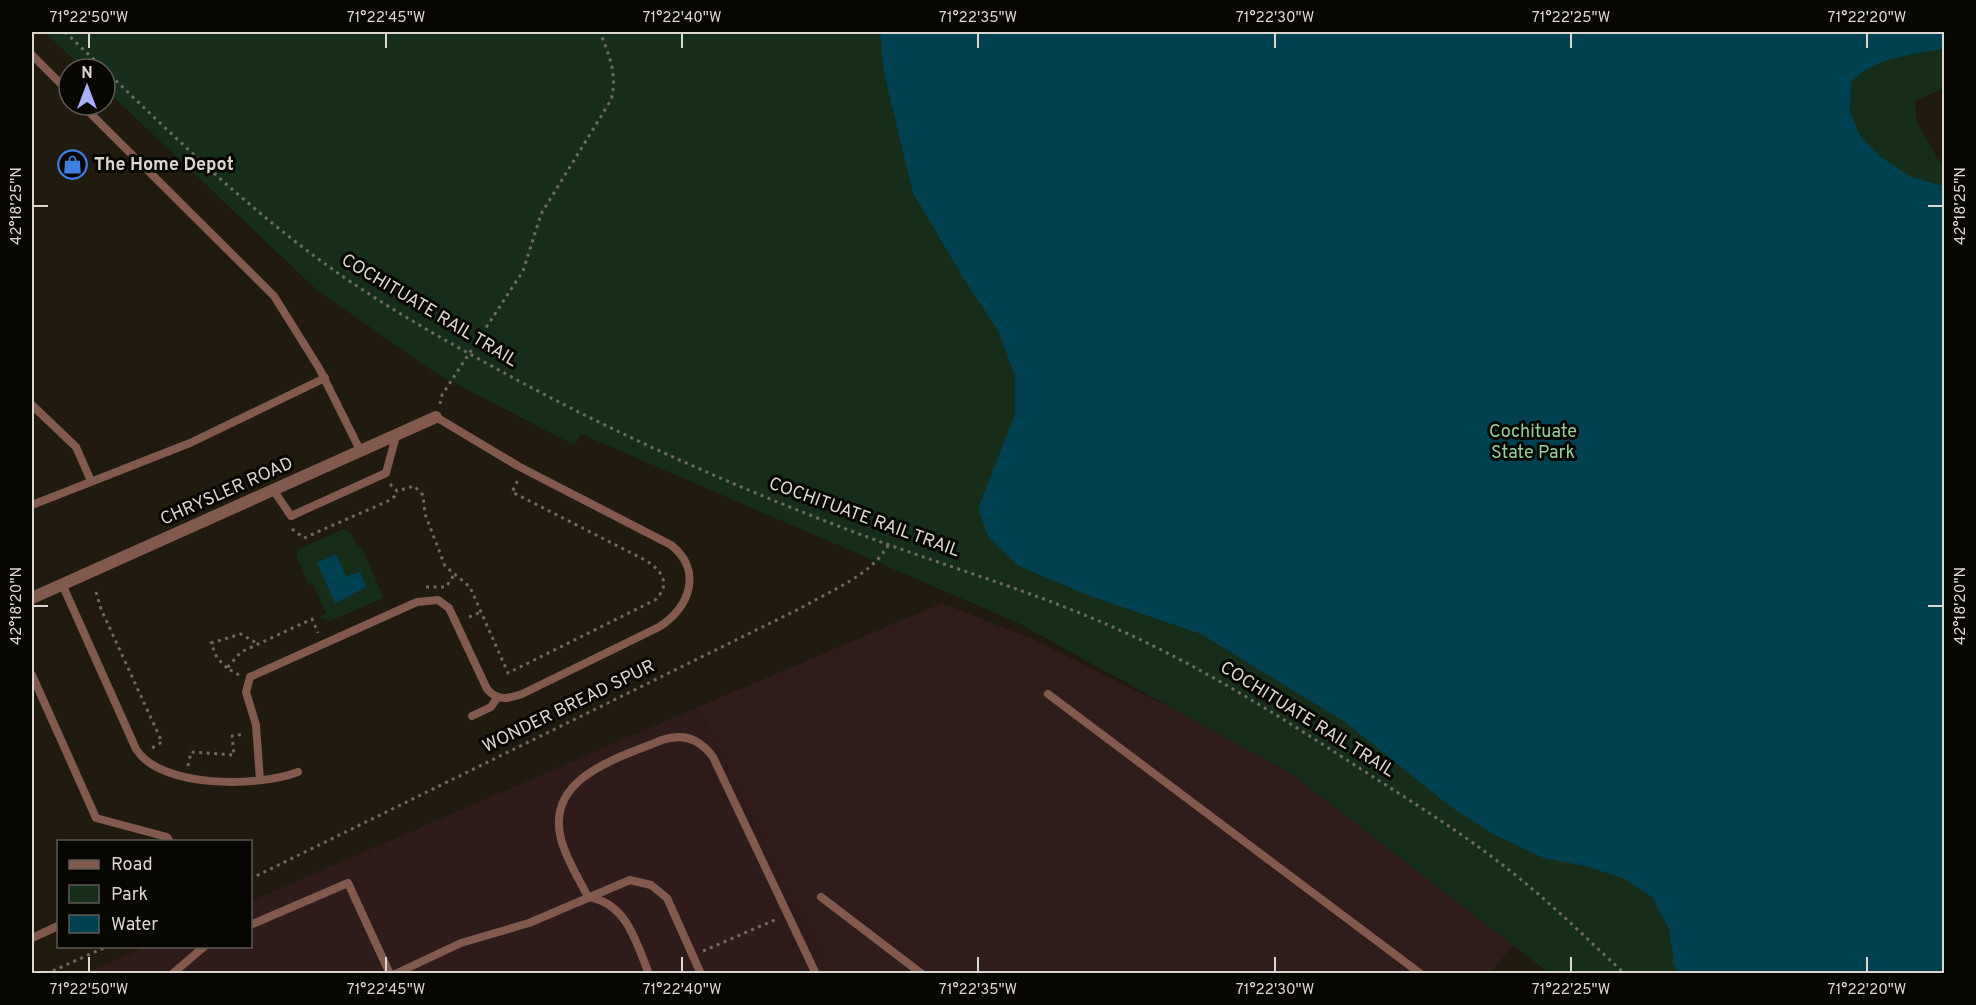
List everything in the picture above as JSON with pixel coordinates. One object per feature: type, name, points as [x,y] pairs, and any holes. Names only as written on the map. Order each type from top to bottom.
[{"type":"street","name":"CHRYSLER ROAD","points":[[32,598],[436,417]]},
{"type":"lane","points":[[32,55],[57,81]]},
{"type":"lane","points":[[94,117],[266,287],[282,306],[325,378],[361,452]]},
{"type":"lane","points":[[32,505],[190,443],[325,378]]},
{"type":"lane","points":[[32,405],[76,447],[91,481]]},
{"type":"lane","points":[[32,420],[39,412]]},
{"type":"lane","points":[[436,417],[532,474],[665,541],[679,552],[687,566],[689,583],[685,601],[678,613],[667,622],[522,694],[497,698]]},
{"type":"lane","points":[[274,491],[291,516],[386,473],[396,436]]},
{"type":"lane","points":[[62,584],[136,749],[143,759],[165,772],[191,778],[231,782],[284,777],[298,772]]},
{"type":"lane","points":[[260,780],[256,725],[246,692],[250,677],[417,602],[438,600],[449,609],[487,689],[497,698]]},
{"type":"lane","points":[[32,675],[96,818],[167,837],[169,840]]},
{"type":"lane","points":[[1048,694],[1421,974]]},
{"type":"lane","points":[[472,716],[492,707],[497,698]]},
{"type":"lane","points":[[649,974],[621,914],[605,902],[588,897],[561,839],[559,818],[565,797],[577,780],[662,740],[681,737],[700,742],[713,757],[816,974]]},
{"type":"lane","points":[[395,974],[461,943],[530,923],[630,880],[641,881],[660,890],[672,907],[701,974]]},
{"type":"lane","points":[[252,924],[348,883],[390,974]]},
{"type":"lane","points":[[821,897],[922,974]]},
{"type":"lane","points":[[32,938],[57,926]]},
{"type":"lane","points":[[172,974],[203,948]]},
{"type":"path","name":"COCHITUATE RAIL TRAIL","points":[[65,32],[91,57]]},
{"type":"path","points":[[436,417],[442,395],[523,271],[542,214],[611,100],[615,86],[613,67],[600,32]]},
{"type":"path","name":"COCHITUATE RAIL TRAIL","points":[[117,82],[213,174],[289,236],[366,292],[470,354],[561,402],[687,462],[820,519],[971,571],[1074,611],[1166,652],[1224,683],[1476,845],[1552,906],[1625,974]]},
{"type":"path","points":[[393,480],[390,484],[397,491]]},
{"type":"path","points":[[287,525],[304,538],[388,501],[395,496],[397,491],[414,486],[419,489],[423,495],[425,514],[445,566],[470,587],[508,673],[643,607],[662,594],[664,578],[660,570],[647,561],[512,492],[518,480]]},
{"type":"path","name":"WONDER BREAD SPUR","points":[[252,878],[801,608],[865,571],[882,556],[889,544]]},
{"type":"path","points":[[469,617],[481,612]]},
{"type":"path","points":[[227,668],[217,658],[211,643],[241,634],[258,644]]},
{"type":"path","points":[[705,959],[702,951],[789,914]]},
{"type":"path","points":[[46,974],[104,948]]},
{"type":"shaded area","points":[[942,603],[1030,638],[1263,753],[1383,829],[1521,935],[1493,970],[1495,973],[829,973],[698,707]]},
{"type":"shaded area","points":[[698,707],[829,973],[83,974],[144,948],[252,948],[252,901]]},
{"type":"green space","name":"Cochituate State Park","points":[[44,32],[1944,32],[1944,88],[1915,101],[1917,122],[1939,161],[1944,164],[1944,973],[1549,973],[1292,774],[1018,623],[581,434],[574,445],[437,374],[318,291],[117,100],[117,57],[71,57]]},
{"type":"green space","points":[[344,529],[351,533],[357,545],[361,546],[384,598],[330,621],[319,617],[326,613],[313,584],[309,585],[296,555],[298,549]]},
{"type":"water","name":"Cochituate State Park","points":[[880,32],[1944,32],[1944,48],[1894,58],[1861,73],[1851,82],[1850,112],[1861,138],[1882,158],[1911,177],[1944,186],[1944,973],[1679,973],[1674,965],[1669,929],[1652,897],[1623,878],[1585,866],[1544,858],[1495,835],[1451,807],[1345,722],[1201,634],[1090,596],[1019,566],[989,538],[978,509],[1015,414],[1015,376],[998,330],[964,279],[913,193],[884,73]]},
{"type":"water","points":[[336,554],[346,576],[360,572],[366,587],[335,603],[317,563]]},
{"type":"place","name":"The Home Depot","points":[[73,165]]}]
